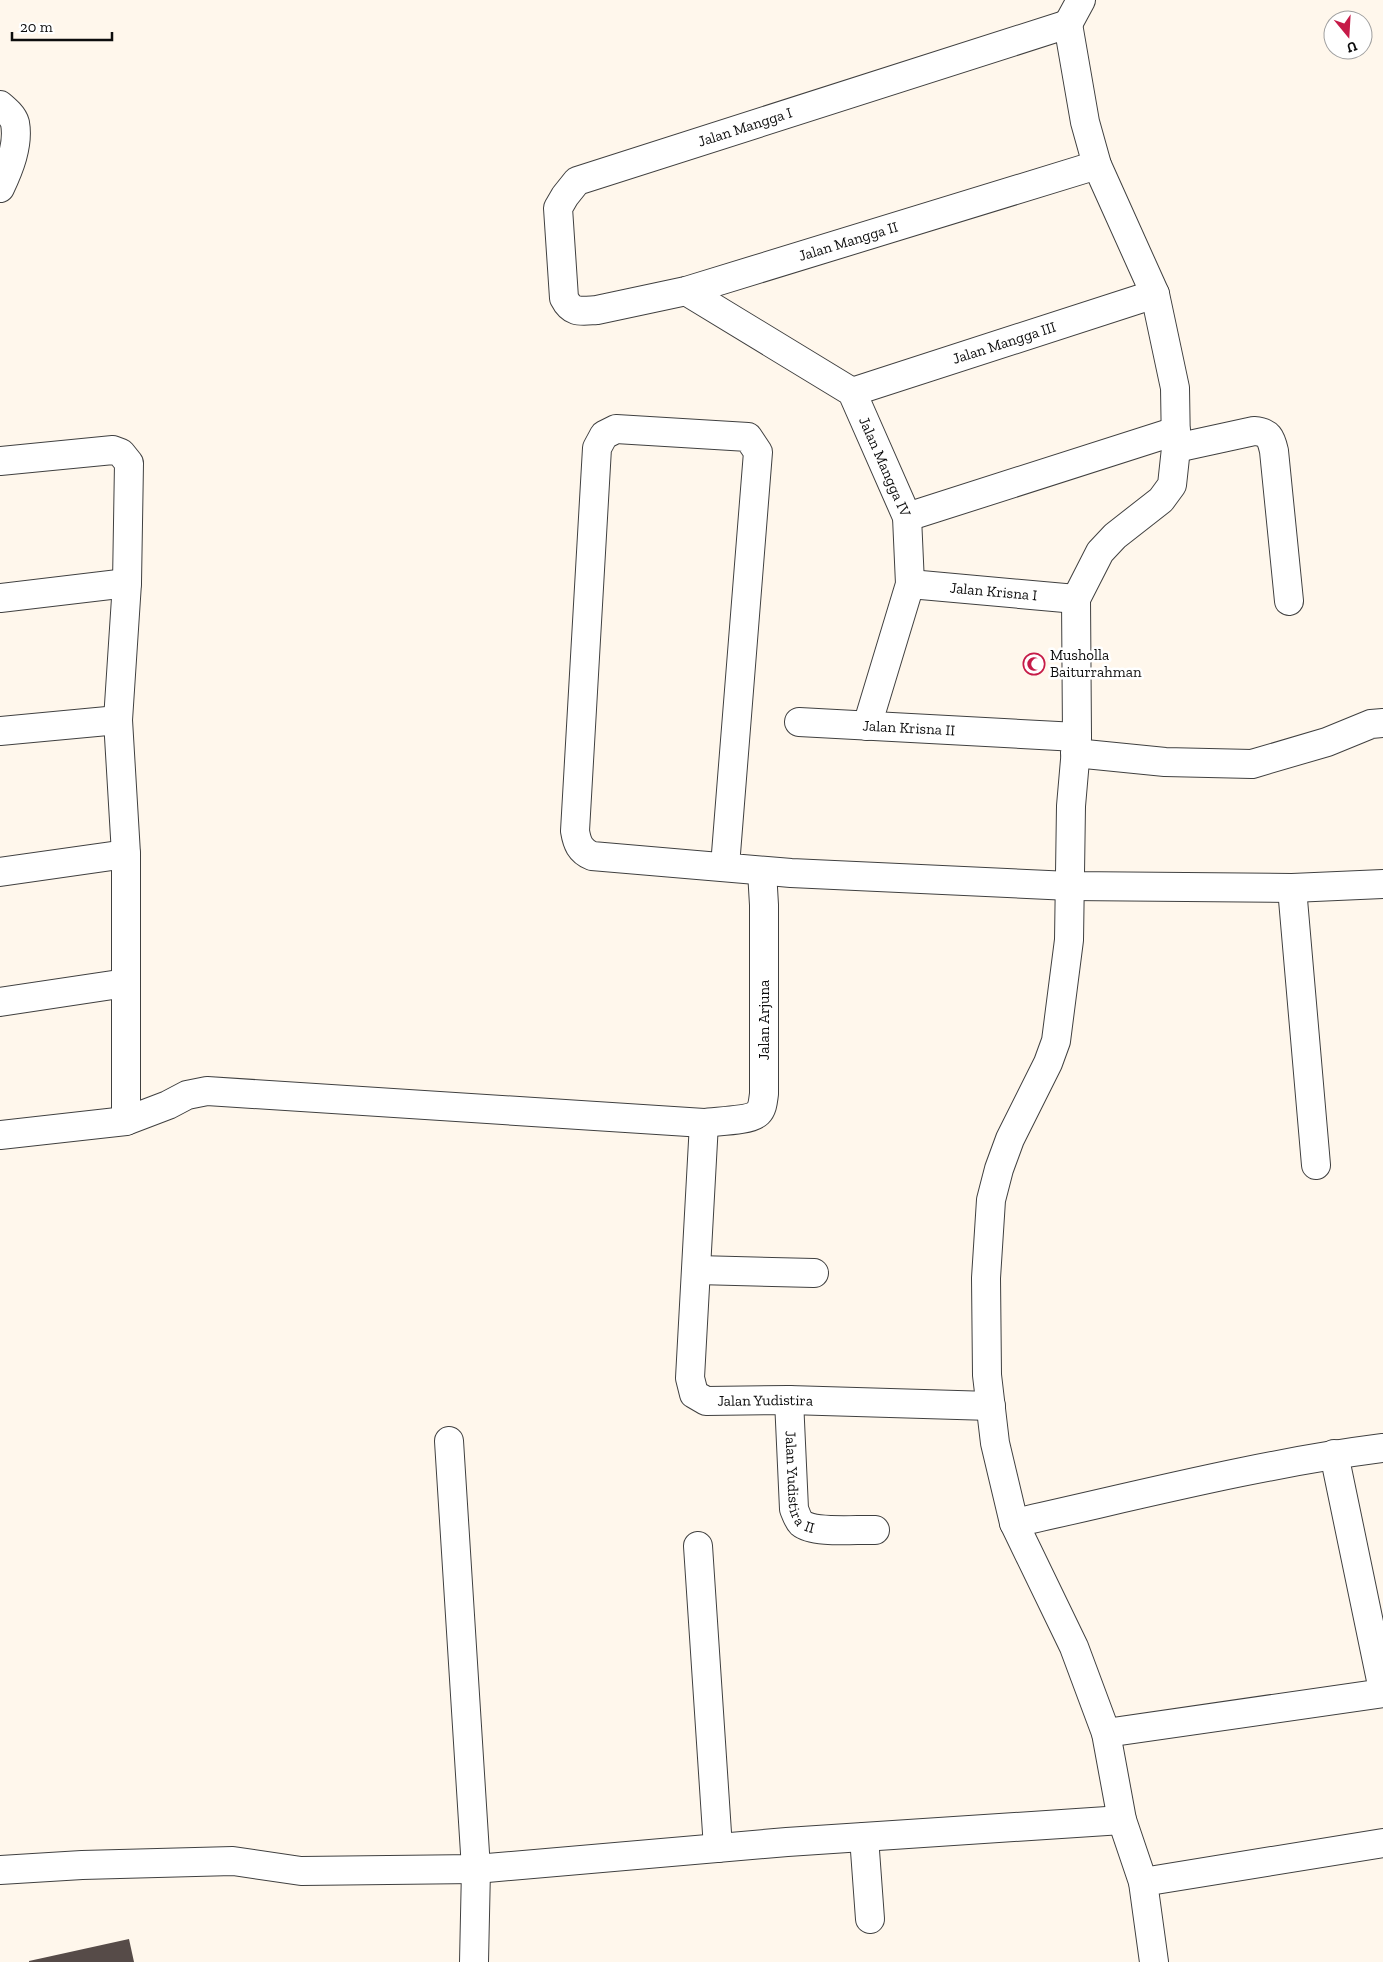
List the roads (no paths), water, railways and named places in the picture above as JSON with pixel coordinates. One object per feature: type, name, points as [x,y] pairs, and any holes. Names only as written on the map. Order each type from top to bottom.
[{"type":"street","points":[[1081,0],[1068,24],[1085,122],[1097,165],[1156,294],[1175,388],[1176,440],[1172,485],[1161,500],[1115,536],[1100,552],[1076,599],[1076,745],[1071,806],[1069,940],[1056,1040],[1048,1063],[1010,1140],[999,1169],[991,1200],[986,1278],[988,1375],[995,1443],[1014,1523],[1074,1647],[1106,1733],[1122,1820],[1143,1882],[1154,1962]]},
{"type":"street","name":"Jalan Mangga I","points":[[596,310],[574,310],[564,298],[558,208],[577,181],[1068,24]]},
{"type":"street","points":[[0,105],[8,111],[15,122],[14,146],[8,172],[0,188]]},
{"type":"street","name":"Jalan Mangga II","points":[[596,310],[686,291],[1097,165]]},
{"type":"street","points":[[686,291],[852,392]]},
{"type":"street","name":"Jalan Mangga III","points":[[852,392],[1156,294]]},
{"type":"street","name":"Jalan Mangga IV","points":[[852,392],[907,517],[1176,440],[1254,431],[1263,432],[1270,438],[1274,452],[1289,601]]},
{"type":"street","points":[[725,866],[758,452],[748,436],[616,429],[604,435],[597,448],[575,831],[576,841],[585,853],[592,856],[725,866],[762,871],[1070,886],[1292,888],[1383,884]]},
{"type":"street","points":[[0,461],[113,450],[125,456],[129,463],[127,583],[118,720],[126,854],[126,1121]]},
{"type":"street","name":"Jalan Krisna II","points":[[907,517],[910,584],[867,726],[1076,745],[1165,762],[1252,764],[1327,742],[1371,724],[1383,723]]},
{"type":"street","points":[[0,598],[127,583]]},
{"type":"street","name":"Jalan Krisna I","points":[[910,584],[1076,599]]},
{"type":"street","points":[[0,731],[118,720]]},
{"type":"street","points":[[799,722],[867,726]]},
{"type":"street","points":[[0,872],[126,854]]},
{"type":"street","name":"Jalan Arjuna","points":[[704,1123],[747,1117],[757,1114],[762,1106],[764,1094],[764,905],[762,871]]},
{"type":"street","points":[[1292,888],[1316,1165]]},
{"type":"street","points":[[0,1002],[126,983]]},
{"type":"street","points":[[0,1135],[126,1121],[168,1105],[187,1095],[207,1091],[704,1123]]},
{"type":"street","name":"Jalan Yudistira","points":[[704,1123],[690,1378],[694,1394],[706,1401],[789,1400],[991,1406]]},
{"type":"street","points":[[697,1270],[814,1273]]},
{"type":"street","name":"Jalan Yudistira II","points":[[789,1400],[794,1509],[797,1518],[802,1523],[816,1529],[875,1530]]},
{"type":"street","points":[[448,1441],[476,1869],[474,1962]]},
{"type":"street","points":[[1014,1523],[1250,1469],[1334,1454],[1383,1448]]},
{"type":"street","points":[[1106,1733],[1383,1691],[1334,1454]]},
{"type":"street","points":[[698,1546],[718,1848]]},
{"type":"street","points":[[0,1870],[82,1865],[233,1861],[300,1871],[476,1869],[718,1848],[1122,1820]]},
{"type":"street","points":[[864,1837],[870,1919]]},
{"type":"street","points":[[1143,1882],[1383,1843]]},
{"type":"place","name":"Musholla Baiturrahman","points":[[1034,664]]}]
